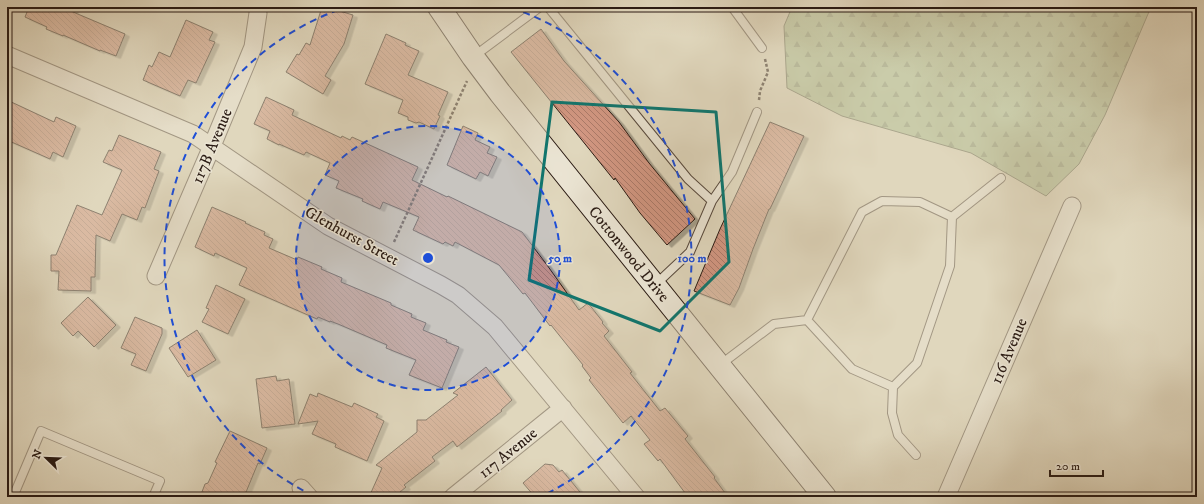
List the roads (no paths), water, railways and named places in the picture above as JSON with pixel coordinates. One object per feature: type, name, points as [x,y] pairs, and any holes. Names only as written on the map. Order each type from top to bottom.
[{"type":"street","name":"Cottonwood Drive","points":[[439,7],[500,93],[825,497]]},
{"type":"street","name":"117B Avenue","points":[[156,276],[253,47],[258,13]]},
{"type":"street","name":"Glenhurst Street","points":[[7,55],[193,134],[328,226],[458,295],[485,317],[506,340],[636,497]]},
{"type":"street","name":"116 Avenue","points":[[946,497],[1072,206]]},
{"type":"street","name":"117 Avenue","points":[[453,497],[563,408]]},
{"type":"lane","points":[[473,57],[540,7]]},
{"type":"lane","points":[[548,7],[688,179],[712,200]]},
{"type":"lane","points":[[732,7],[762,48]]},
{"type":"lane","points":[[654,286],[690,252],[712,200],[732,172],[757,112]]},
{"type":"lane","points":[[916,455],[898,435],[892,413],[893,387],[917,363],[950,266],[952,217],[1000,178]]},
{"type":"lane","points":[[807,320],[862,212],[882,201],[920,202],[952,217]]},
{"type":"lane","points":[[719,365],[774,324],[807,320]]},
{"type":"lane","points":[[807,320],[852,369],[893,387]]},
{"type":"lane","points":[[13,497],[41,432],[160,481],[153,497]]}]
